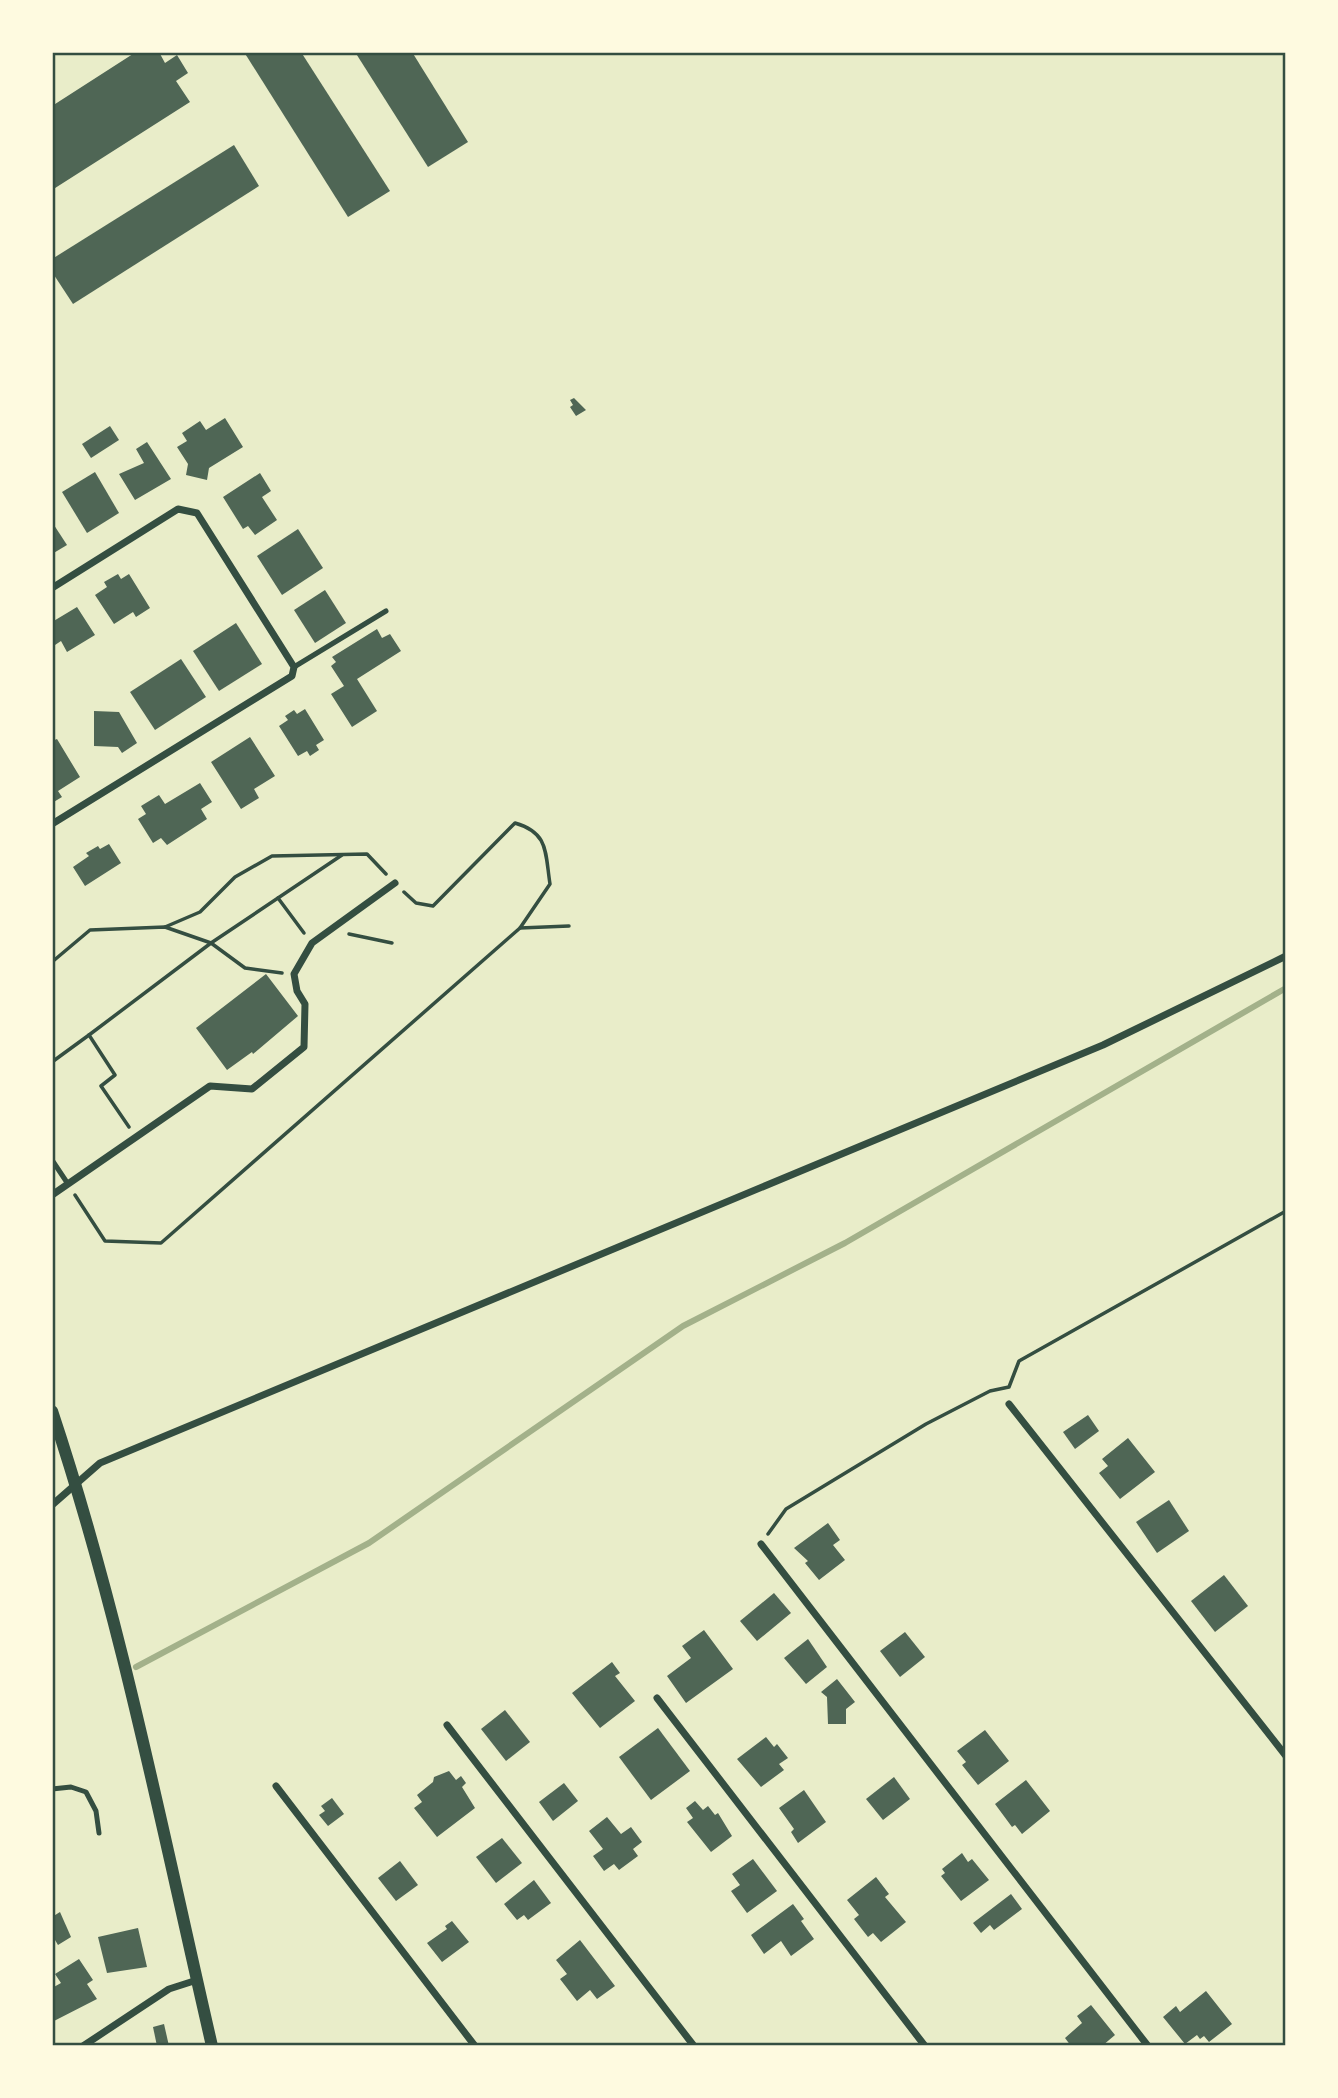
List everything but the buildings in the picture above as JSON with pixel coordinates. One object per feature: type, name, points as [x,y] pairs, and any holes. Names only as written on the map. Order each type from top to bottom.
[{"type":"street","points":[[52,588],[178,509],[197,513],[294,667],[292,676],[52,824]]},
{"type":"street","points":[[52,1195],[210,1086],[252,1089],[304,1047],[306,1004],[297,991],[294,974],[312,943],[395,883]]},
{"type":"street","points":[[52,1505],[63,1499],[76,1482],[100,1463],[1102,1045],[1286,956]]},
{"type":"street","points":[[1009,1404],[1286,1756]]},
{"type":"street","points":[[52,1411],[76,1482],[125,1673],[212,2046]]},
{"type":"street","points":[[761,1544],[1148,2046]]},
{"type":"street","points":[[657,1698],[925,2046]]},
{"type":"street","points":[[447,1725],[694,2046]]},
{"type":"street","points":[[276,1786],[475,2046]]},
{"type":"street","points":[[83,2046],[169,1989],[197,1980]]},
{"type":"lane","points":[[294,667],[386,611]]},
{"type":"lane","points":[[52,1160],[68,1184]]},
{"type":"lane","points":[[52,1789],[71,1787],[86,1792],[96,1811],[99,1833]]},
{"type":"path","points":[[52,962],[90,930],[165,927],[200,912],[234,877],[272,856],[367,854],[416,903],[433,906],[515,823],[534,829],[543,840],[550,884],[520,928],[161,1243],[105,1241],[68,1184]]},
{"type":"path","points":[[52,1062],[211,943],[342,854]]},
{"type":"path","points":[[278,898],[312,943]]},
{"type":"path","points":[[520,928],[569,926]]},
{"type":"path","points":[[165,927],[211,943],[245,968],[294,974]]},
{"type":"path","points":[[330,930],[393,943]]},
{"type":"path","points":[[89,1035],[115,1075],[101,1086],[136,1137]]},
{"type":"path","points":[[761,1544],[786,1509],[926,1424],[990,1391],[1009,1387],[1019,1361],[1286,1211]]},
{"type":"waterway","points":[[136,1667],[369,1543],[683,1326],[845,1243],[1286,988]]}]
